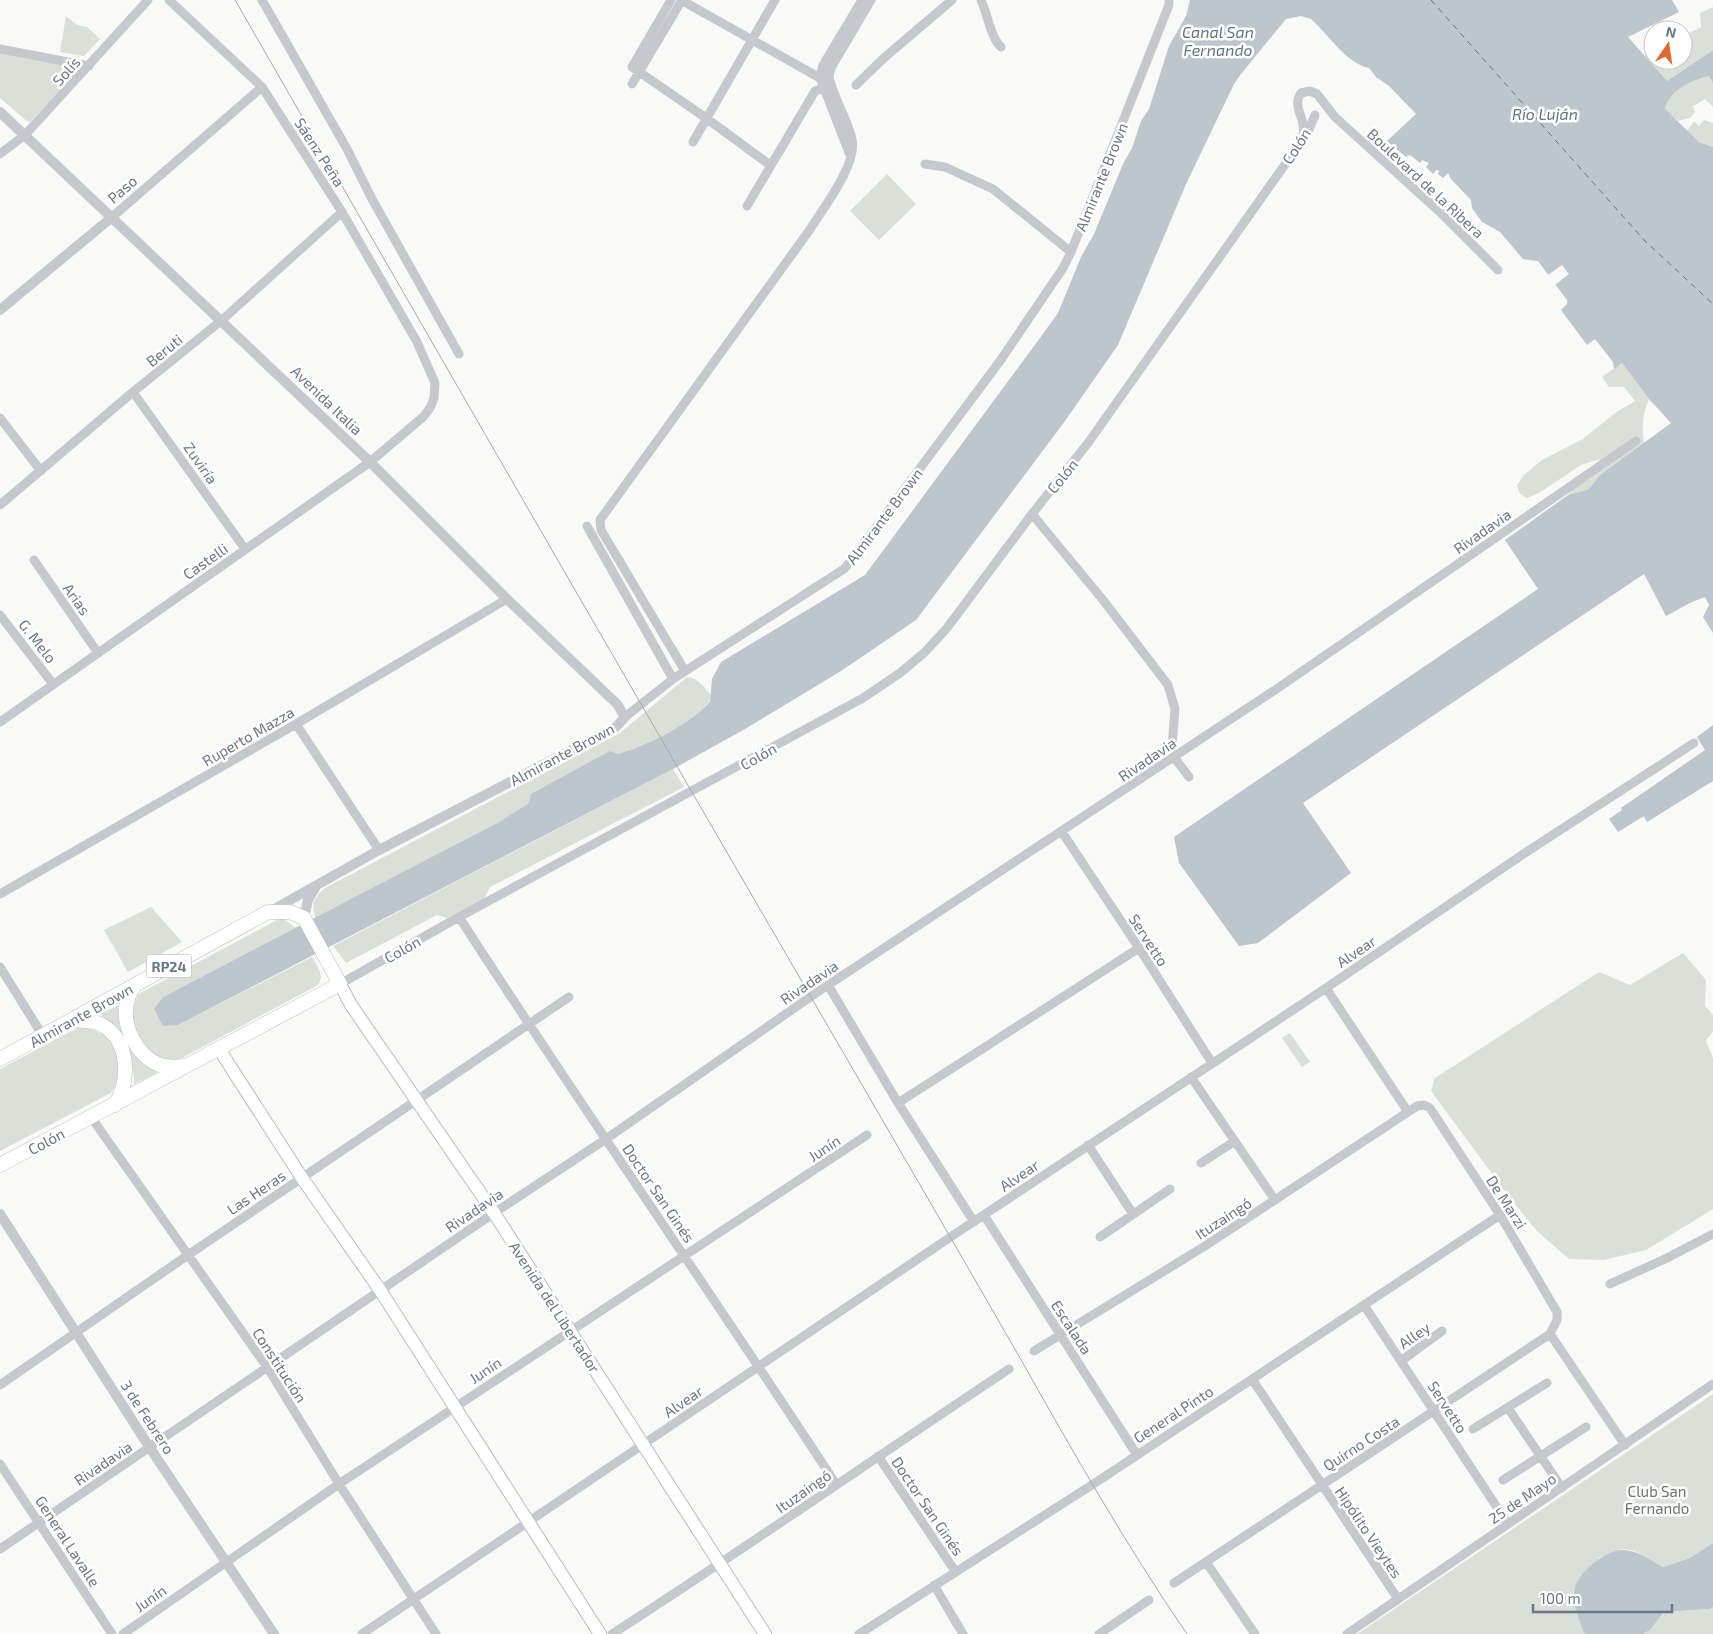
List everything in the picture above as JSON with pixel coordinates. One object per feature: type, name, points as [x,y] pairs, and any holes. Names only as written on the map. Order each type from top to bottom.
[{"type":"main road","points":[[268,912],[290,912],[304,918],[340,984]]},
{"type":"main road","name":"Almirante Brown","points":[[0,1059],[268,912]]},
{"type":"main road","name":"Colón","points":[[0,1165],[340,984]]},
{"type":"main road","name":"Avenida del Libertador","points":[[340,984],[351,1005],[494,1213],[765,1634]]},
{"type":"main road","name":"RP24","points":[[135,985],[128,999],[126,1013],[131,1036],[135,1043],[154,1062],[171,1067],[185,1066]]},
{"type":"main road","points":[[71,1020],[89,1021],[101,1025],[110,1031],[119,1042],[124,1058],[125,1070],[122,1089],[114,1105]]},
{"type":"main road","points":[[218,1049],[302,1178],[380,1290],[600,1634]]},
{"type":"street","name":"Solís","points":[[0,154],[25,135],[148,0]]},
{"type":"street","name":"Sáenz Peña","points":[[168,0],[262,87],[342,212],[416,342],[435,383],[434,398],[430,408],[423,417]]},
{"type":"street","points":[[262,0],[347,149],[372,199],[459,354]]},
{"type":"street","points":[[671,0],[632,67],[770,165]]},
{"type":"street","points":[[632,84],[682,0],[826,82]]},
{"type":"street","points":[[693,142],[775,0]]},
{"type":"street","points":[[685,671],[601,530],[600,520],[811,228],[840,182],[850,162],[850,155],[826,82],[823,65],[862,0]]},
{"type":"street","points":[[747,206],[814,91],[826,82],[831,68],[871,0]]},
{"type":"street","points":[[856,85],[885,57],[952,0]]},
{"type":"street","points":[[981,0],[994,40],[1001,47]]},
{"type":"street","name":"Almirante Brown","points":[[268,912],[379,850],[616,727],[625,717],[673,679],[844,569],[1000,361],[1063,268],[1071,252],[1169,2]]},
{"type":"street","points":[[0,49],[89,66]]},
{"type":"street","name":"Paso","points":[[0,310],[111,218],[262,87]]},
{"type":"street","points":[[1300,113],[1307,116],[1316,114],[1321,107],[1321,100],[1314,92],[1305,91],[1297,100],[1297,106],[1305,128],[1302,139]]},
{"type":"street","name":"Boulevard de la Ribera","points":[[1321,100],[1335,118],[1442,214],[1498,270]]},
{"type":"street","name":"Avenida Italia","points":[[0,112],[370,462],[617,704],[625,717]]},
{"type":"street","name":"Boulevard de la Ribera","points":[[1316,114],[1335,118]]},
{"type":"street","name":"Colón","points":[[340,984],[863,698],[900,673],[925,652],[947,628],[1032,514],[1088,443],[1308,132],[1316,114]]},
{"type":"street","points":[[925,164],[945,168],[993,189],[1071,252]]},
{"type":"street","name":"Beruti","points":[[0,505],[133,392],[222,320],[342,212]]},
{"type":"street","name":"Zuviría","points":[[133,392],[245,550]]},
{"type":"street","name":"Castelli","points":[[0,722],[370,462],[423,417]]},
{"type":"street","points":[[0,418],[41,470]]},
{"type":"street","name":"Rivadavia","points":[[0,1549],[380,1290],[606,1139],[828,985],[1278,688],[1636,441]]},
{"type":"street","points":[[1032,514],[1103,600],[1168,684],[1175,709],[1172,747],[1174,757],[1189,777]]},
{"type":"street","points":[[587,526],[673,679]]},
{"type":"street","name":"Arias","points":[[34,560],[98,653]]},
{"type":"street","name":"Ruperto Mazza","points":[[0,894],[296,724],[507,598]]},
{"type":"street","name":"G. Melo","points":[[0,615],[53,684]]},
{"type":"street","points":[[296,724],[379,850]]},
{"type":"street","name":"Alvear","points":[[362,1634],[1519,857],[1694,743]]},
{"type":"street","name":"Servetto","points":[[1062,832],[1212,1063]]},
{"type":"street","points":[[304,918],[308,900],[318,883]]},
{"type":"street","name":"Doctor San Ginés","points":[[460,917],[529,1026],[759,1366],[836,1484]]},
{"type":"street","points":[[898,1103],[1139,948]]},
{"type":"street","points":[[0,967],[43,1036]]},
{"type":"street","points":[[828,985],[898,1103],[974,1222]]},
{"type":"street","points":[[1326,988],[1408,1112]]},
{"type":"street","name":"Las Heras","points":[[0,1385],[569,997]]},
{"type":"street","points":[[1191,1077],[1275,1200]]},
{"type":"street","name":"Ituzaingó","points":[[1034,1351],[1205,1246],[1417,1106],[1424,1105]]},
{"type":"street","name":"De Marzi","points":[[1424,1105],[1430,1108],[1530,1263],[1557,1312],[1558,1320]]},
{"type":"street","name":"Constitución","points":[[91,1117],[267,1367],[339,1484],[436,1634]]},
{"type":"street","name":"Junín","points":[[123,1634],[339,1484],[867,1135]]},
{"type":"street","points":[[1201,1163],[1235,1141]]},
{"type":"street","points":[[1088,1146],[1133,1214]]},
{"type":"street","points":[[1100,1236],[1170,1189]]},
{"type":"street","name":"3 de Febrero","points":[[0,1214],[150,1448],[274,1634]]},
{"type":"street","name":"Escalada","points":[[984,1215],[1137,1455]]},
{"type":"street","name":"General Pinto","points":[[859,1634],[1137,1455],[1500,1215]]},
{"type":"street","points":[[1610,1284],[1667,1258],[1713,1234]]},
{"type":"street","name":"Servetto","points":[[1364,1305],[1508,1524]]},
{"type":"street","name":"Quirno Costa","points":[[1174,1583],[1550,1334],[1558,1320]]},
{"type":"street","name":"Alley","points":[[1401,1361],[1442,1331]]},
{"type":"street","points":[[1550,1334],[1625,1445]]},
{"type":"street","name":"Ituzaingó","points":[[612,1634],[720,1564],[1009,1369]]},
{"type":"street","name":"Hipólito Vieytes","points":[[1252,1379],[1321,1486],[1398,1599]]},
{"type":"street","points":[[1473,1429],[1547,1383]]},
{"type":"street","name":"25 de Mayo","points":[[1346,1634],[1713,1384]]},
{"type":"street","points":[[1508,1408],[1562,1488]]},
{"type":"street","points":[[1502,1480],[1586,1427]]},
{"type":"street","name":"Doctor San Ginés","points":[[878,1456],[955,1571]]},
{"type":"street","name":"General Lavalle","points":[[0,1464],[112,1634]]},
{"type":"street","points":[[1206,1562],[1255,1634]]},
{"type":"street","points":[[934,1585],[963,1634]]},
{"type":"street","points":[[1099,1634],[1149,1600]]},
{"type":"green space","points":[[1713,7],[1713,50],[1693,63],[1693,31],[1701,27],[1700,13]]},
{"type":"green space","points":[[66,16],[77,25],[87,27],[100,39],[84,56],[60,52]]},
{"type":"green space","points":[[0,53],[76,68],[77,72],[28,122],[0,98]]},
{"type":"green space","points":[[1657,70],[1683,70],[1667,81]]},
{"type":"green space","points":[[1709,76],[1713,84],[1713,107],[1705,99],[1693,106],[1695,112],[1690,118],[1678,121],[1664,109],[1676,91],[1689,83]]},
{"type":"green space","points":[[1704,120],[1713,123],[1713,147],[1699,142],[1687,131],[1694,121],[1699,126]]},
{"type":"green space","points":[[887,174],[916,204],[879,240],[850,211]]},
{"type":"green space","points":[[1622,363],[1649,399],[1643,421],[1644,444],[1600,475],[1589,489],[1568,495],[1600,459],[1581,465],[1539,493],[1527,498],[1520,494],[1517,485],[1524,475],[1542,460],[1583,439],[1615,413],[1635,401],[1624,387],[1609,387],[1602,377]]},
{"type":"green space","points":[[687,677],[698,681],[711,695],[707,704],[686,723],[641,746],[617,754],[499,822],[316,918],[313,909],[314,901],[325,888],[620,733]]},
{"type":"green space","points":[[673,769],[684,787],[490,887],[484,899],[447,918],[437,915],[346,963],[333,946]]},
{"type":"green space","points":[[151,907],[182,942],[128,972],[104,930]]},
{"type":"green space","points":[[279,919],[284,919],[296,928],[163,997],[178,1025],[312,957],[318,967],[321,978],[318,985],[182,1058],[166,1060],[156,1057],[148,1050],[141,1042],[134,1022],[135,1002],[140,993]]},
{"type":"green space","points":[[1683,953],[1706,980],[1705,1006],[1713,1015],[1713,1031],[1706,1041],[1713,1058],[1713,1209],[1646,1250],[1604,1260],[1569,1259],[1537,1231],[1510,1198],[1431,1091],[1435,1078],[1599,972],[1630,985]]},
{"type":"green space","points":[[118,1005],[121,1026],[129,1044],[141,1059],[157,1073],[134,1084],[134,1074],[129,1055],[113,1028],[100,1014]]},
{"type":"green space","points":[[79,1027],[98,1032],[112,1043],[119,1059],[118,1079],[114,1090],[0,1151],[0,1069]]},
{"type":"green space","points":[[1290,1033],[1310,1062],[1302,1067],[1282,1038]]},
{"type":"green space","name":"Club San Fernando","points":[[1713,1394],[1713,1543],[1690,1558],[1663,1567],[1635,1551],[1622,1549],[1599,1558],[1584,1632],[1587,1634],[1357,1634]]},
{"type":"green space","points":[[1713,1607],[1713,1634],[1643,1634],[1650,1630],[1664,1612],[1710,1609]]},
{"type":"water","points":[[1190,0],[1672,0],[1679,12],[1663,20],[1643,20],[1643,30],[1628,37],[1643,54],[1643,70],[1657,70],[1667,81],[1683,70],[1693,70],[1693,63],[1713,50],[1713,84],[1709,76],[1689,83],[1671,96],[1665,109],[1699,142],[1713,147],[1713,633],[1703,617],[1709,605],[1705,597],[1666,616],[1644,574],[1303,803],[1351,873],[1258,943],[1239,946],[1179,863],[1174,837],[1538,589],[1505,540],[1568,495],[1589,489],[1600,475],[1671,423],[1649,399],[1622,363],[1614,369],[1613,362],[1595,339],[1587,345],[1561,310],[1567,304],[1567,300],[1538,261],[1523,259],[1500,232],[1482,222],[1472,208],[1471,200],[1451,179],[1448,173],[1443,178],[1438,174],[1439,171],[1436,170],[1433,174],[1426,167],[1429,163],[1422,160],[1420,163],[1410,155],[1406,157],[1387,141],[1416,114],[1389,86],[1376,77],[1369,68],[1345,55],[1311,19],[1301,16],[1286,19],[1234,84],[1187,182],[1118,345],[1065,421],[916,620],[841,671],[745,729],[673,769],[178,1025],[163,1026],[154,1009],[163,997],[499,822],[529,803],[531,794],[610,751],[617,754],[628,751],[681,726],[693,718],[710,701],[712,679],[721,662],[865,575],[1058,313],[1081,257],[1094,234],[1123,164],[1132,148],[1141,121],[1149,109],[1169,46],[1186,16]]},
{"type":"water","points":[[1713,725],[1713,781],[1647,822],[1644,816],[1618,832],[1609,819],[1622,810],[1621,808],[1705,750],[1697,737]]},
{"type":"water","points":[[1713,1543],[1713,1607],[1710,1609],[1664,1612],[1650,1630],[1643,1634],[1584,1633],[1574,1600],[1575,1588],[1577,1582],[1588,1568],[1602,1557],[1617,1550],[1624,1550],[1635,1552],[1663,1567],[1690,1558]]},
{"type":"pier","points":[[1562,265],[1569,274],[1555,285],[1548,275]]},
{"type":"ferry route","points":[[1431,0],[1644,240],[1713,304]]},
{"type":"tram line","points":[[235,0],[1080,1463],[1121,1532],[1187,1634]]},
{"type":"water label","name":"Canal San Fernando","points":[[1218,40]]},
{"type":"water label","name":"Río Luján","points":[[1545,113]]}]
